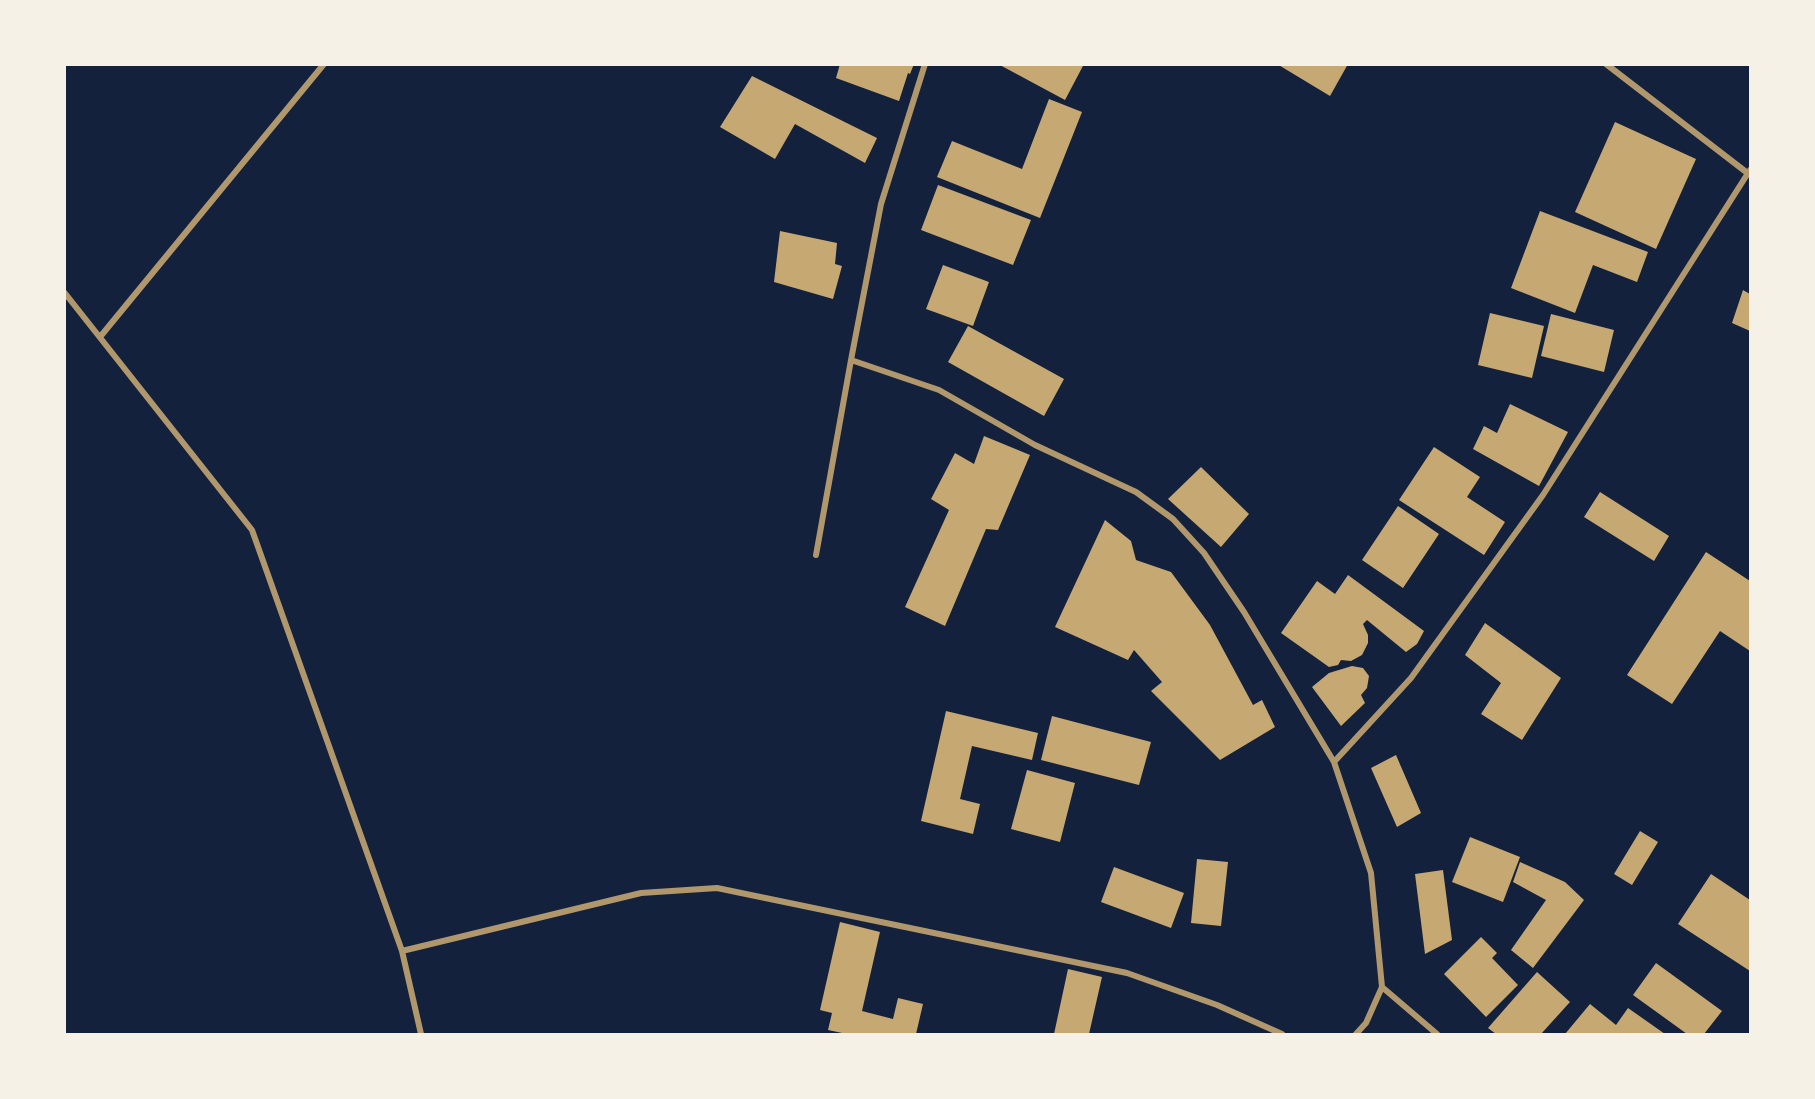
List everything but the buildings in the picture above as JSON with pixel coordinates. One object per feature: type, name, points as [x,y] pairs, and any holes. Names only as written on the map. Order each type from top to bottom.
[{"type":"street","points":[[100,337],[324,64]]},
{"type":"street","points":[[816,555],[850,360],[881,204],[925,64]]},
{"type":"street","points":[[1334,762],[1411,678],[1543,495],[1750,173],[1606,64]]},
{"type":"street","points":[[64,292],[252,530],[402,951],[421,1035]]},
{"type":"street","points":[[850,360],[939,390],[1035,445],[1136,492],[1173,519],[1204,553],[1237,602],[1334,762],[1371,873],[1382,987],[1366,1023],[1356,1035]]},
{"type":"street","points":[[402,951],[640,893],[717,888],[1127,973],[1217,1005],[1282,1035]]},
{"type":"street","points":[[1382,987],[1437,1035]]}]
